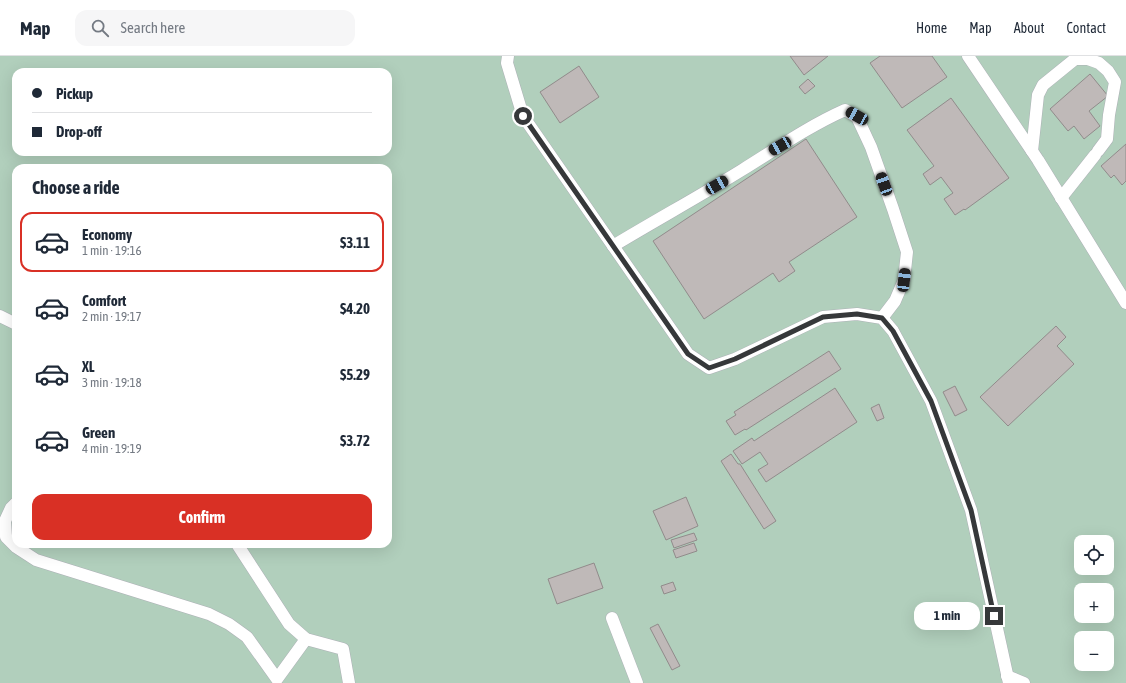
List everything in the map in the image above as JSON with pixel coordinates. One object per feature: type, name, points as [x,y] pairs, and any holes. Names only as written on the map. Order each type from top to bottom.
[{"type":"lane","points":[[508,56],[507,63],[523,116],[688,354],[709,368],[735,359],[823,317],[857,314],[882,318],[893,331],[931,401],[971,510],[1008,680],[1024,683]]},
{"type":"lane","points":[[968,56],[1032,151],[1126,303]]},
{"type":"lane","points":[[1032,151],[1038,95],[1043,85],[1075,59],[1088,59],[1099,63],[1108,71],[1115,82],[1109,116],[1107,139],[1061,198]]},
{"type":"lane","points":[[613,246],[828,117],[845,110],[857,116],[871,147],[907,252],[904,280],[895,301],[882,318]]},
{"type":"lane","points":[[0,316],[12,322]]},
{"type":"lane","points":[[12,507],[5,521],[6,536],[12,543]]},
{"type":"lane","points":[[18,548],[36,560],[209,614],[229,624],[247,638],[277,679],[306,639]]},
{"type":"lane","points":[[240,548],[289,624],[306,639],[343,649],[349,683]]},
{"type":"lane","points":[[612,618],[637,683]]},
{"type":"green space","points":[[0,56],[1126,56],[1126,683],[0,683]]},
{"type":"building","points":[[790,56],[828,56],[804,75]]},
{"type":"building","points":[[880,56],[932,56],[947,77],[902,108],[870,63]]},
{"type":"building","points":[[579,66],[599,97],[560,123],[540,92]]},
{"type":"building","points":[[1090,74],[1108,96],[1089,111],[1100,126],[1084,139],[1074,126],[1068,131],[1050,109]]},
{"type":"building","points":[[808,79],[815,86],[805,94],[799,87]]},
{"type":"building","points":[[951,98],[1009,178],[965,210],[964,209],[955,215],[944,199],[953,193],[941,177],[930,185],[923,174],[934,166],[907,130]]},
{"type":"building","points":[[806,139],[857,217],[789,262],[795,271],[779,282],[773,273],[704,319],[653,241]]},
{"type":"building","points":[[1126,144],[1126,181],[1122,185],[1114,175],[1111,178],[1101,166]]},
{"type":"building","points":[[1056,326],[1066,337],[1057,346],[1074,364],[1008,426],[980,397]]},
{"type":"building","points":[[829,351],[841,369],[746,430],[745,429],[735,435],[726,421],[736,415],[734,412]]},
{"type":"building","points":[[955,386],[967,410],[955,416],[943,392]]},
{"type":"building","points":[[835,388],[857,422],[766,482],[758,470],[768,464],[760,452],[742,464],[733,451],[752,438],[754,441]]},
{"type":"building","points":[[879,404],[884,418],[877,421],[871,408]]},
{"type":"building","points":[[731,454],[738,464],[740,464],[776,521],[764,529],[721,461]]},
{"type":"building","points":[[686,497],[698,526],[666,540],[653,511]]},
{"type":"building","points":[[694,533],[697,540],[674,548],[671,540]]},
{"type":"building","points":[[694,543],[697,551],[676,558],[673,550]]},
{"type":"building","points":[[594,563],[603,588],[557,604],[548,579]]},
{"type":"building","points":[[673,582],[676,590],[664,594],[661,586]]},
{"type":"building","points":[[658,624],[680,666],[672,670],[650,628]]},
{"type":"route","points":[[523,116],[688,354],[709,368],[735,359],[823,317],[857,314],[882,318],[893,331],[931,401],[971,510],[994,616]]}]
